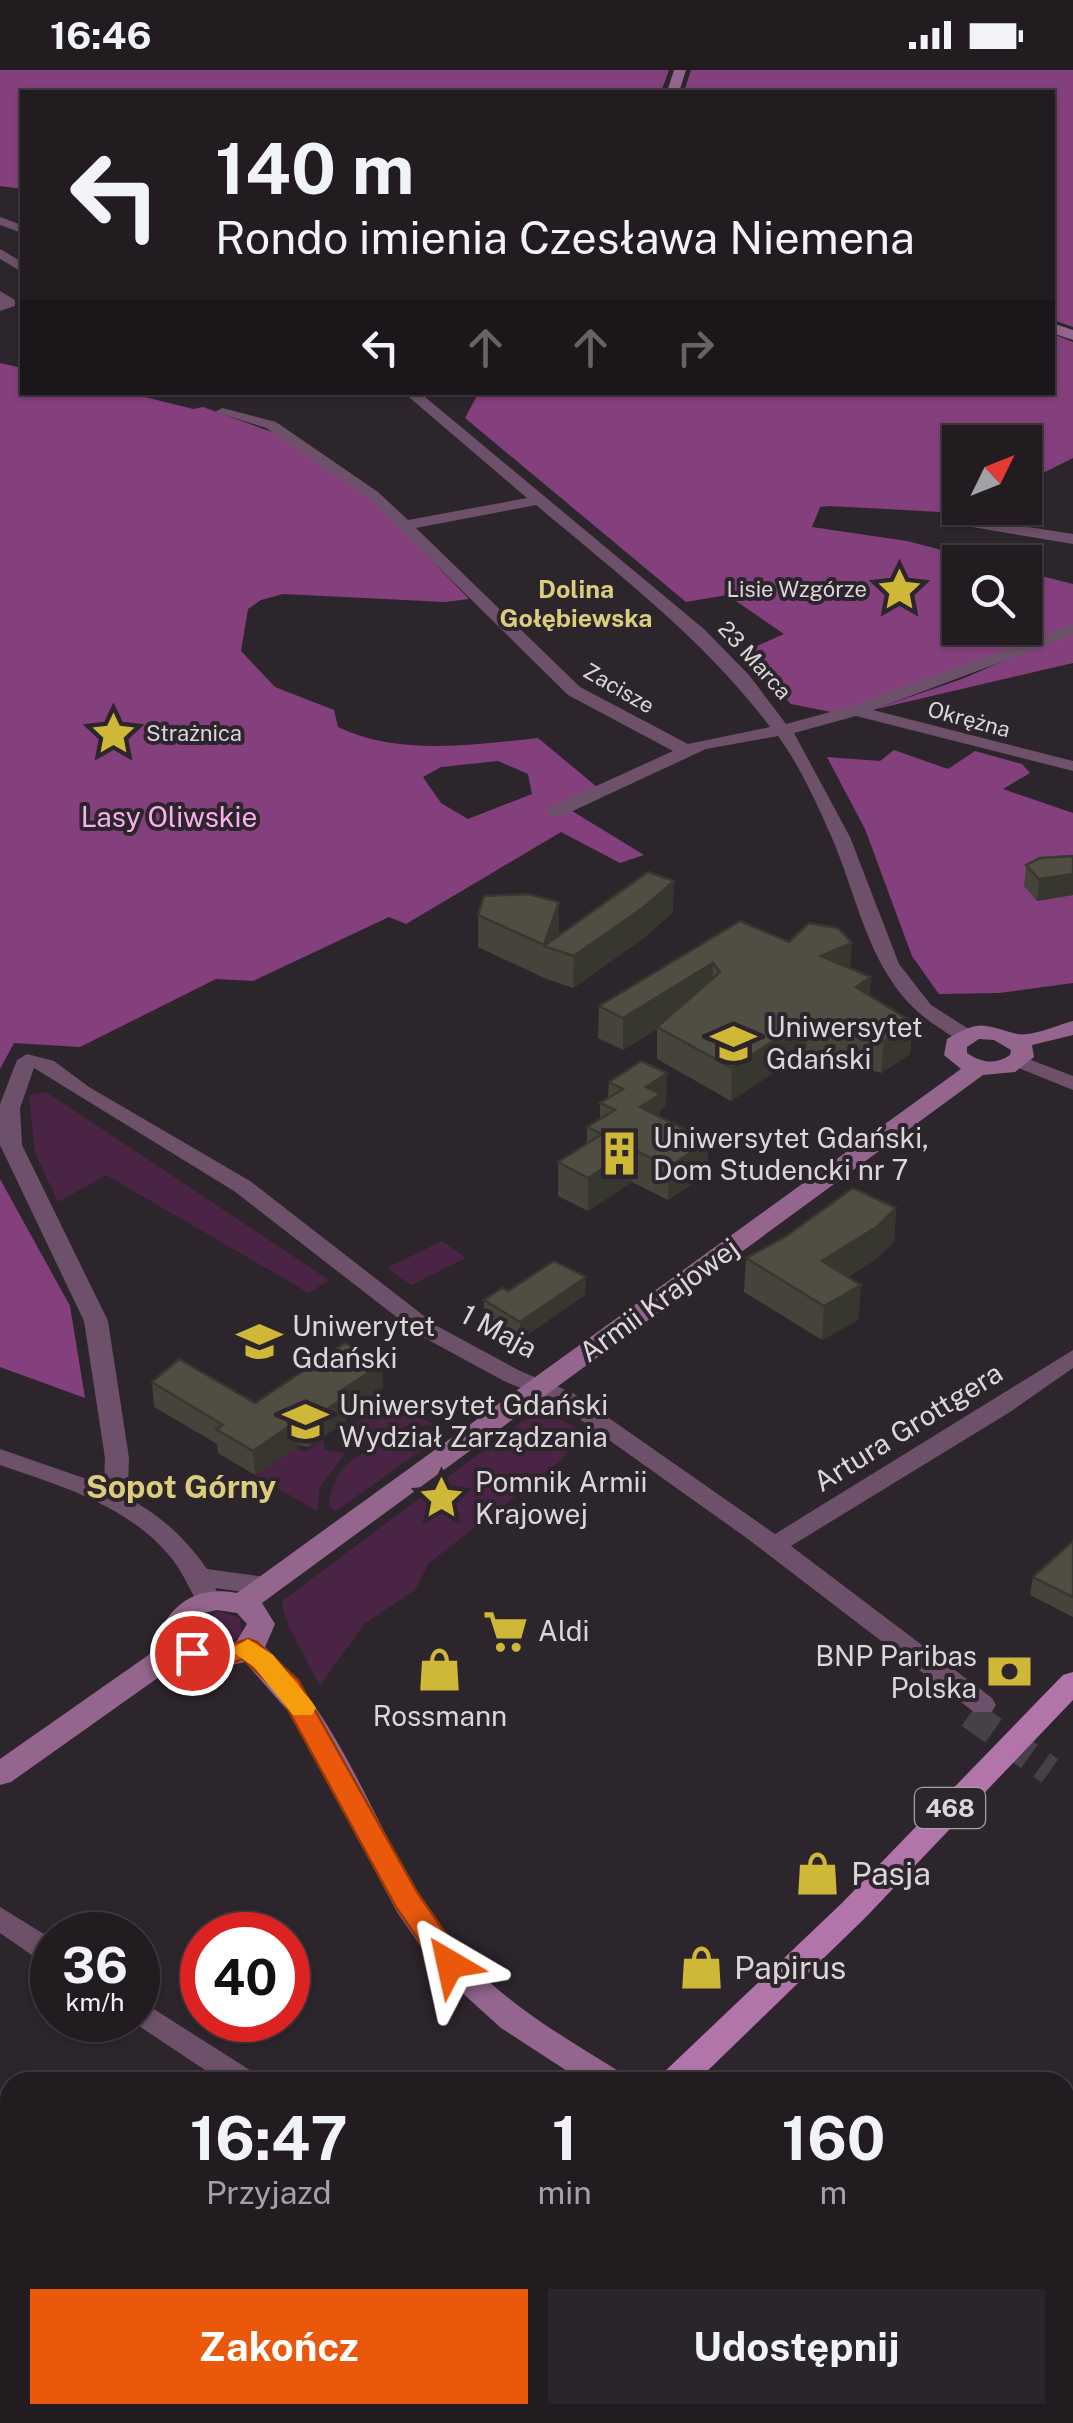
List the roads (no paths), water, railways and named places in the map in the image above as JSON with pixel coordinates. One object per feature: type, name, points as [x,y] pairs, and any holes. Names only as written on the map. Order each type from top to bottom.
[{"type":"main road","name":"468","points":[[685,2072],[854,1910],[1073,1682]]},
{"type":"street","points":[[0,251],[20,266]]},
{"type":"street","points":[[0,269],[20,266]]},
{"type":"street","points":[[0,296],[10,303],[0,307]]},
{"type":"street","name":"23 Marca","points":[[414,395],[698,633],[782,729],[841,837],[889,964],[924,1009],[965,1035]]},
{"type":"street","name":"Zacisze","points":[[222,412],[271,426],[373,495],[574,691],[687,750]]},
{"type":"street","points":[[408,525],[538,500]]},
{"type":"street","points":[[985,525],[1073,539]]},
{"type":"street","points":[[555,812],[687,750],[855,711],[1073,629]]},
{"type":"street","name":"Okrężna","points":[[855,711],[1073,766]]},
{"type":"street","name":"Armii Krajowej","points":[[254,1595],[978,1068],[997,1069],[1018,1052],[1073,1028]]},
{"type":"street","name":"Armii Krajowej","points":[[965,1035],[987,1032],[1018,1052]]},
{"type":"street","points":[[965,1035],[955,1044],[956,1055],[978,1068]]},
{"type":"street","points":[[1018,1052],[1073,1084]]},
{"type":"street","name":"1 Maja","points":[[107,1497],[116,1486],[117,1458],[96,1322],[11,1144],[9,1108],[27,1060],[47,1065],[82,1091],[242,1186],[430,1331],[564,1398],[773,1546],[984,1706]]},
{"type":"street","name":"Artura Grottgera","points":[[773,1546],[1002,1406],[1073,1357]]},
{"type":"street","points":[[0,1457],[107,1497],[180,1545],[205,1589]]},
{"type":"street","points":[[205,1589],[254,1595],[261,1624],[256,1641],[248,1648],[235,1654],[205,1657],[182,1646],[176,1624],[205,1589]]},
{"type":"street","points":[[0,1774],[182,1646]]},
{"type":"street","points":[[248,1648],[289,1687],[406,1900],[450,1964],[527,2030],[594,2072]]},
{"type":"street","points":[[0,1918],[30,1939]]},
{"type":"street","points":[[160,2025],[231,2072]]},
{"type":"tunnel","points":[[970,1714],[1050,1771]]},
{"type":"place","name":"Lisie Wzgórze","points":[[900,589]]},
{"type":"place","name":"Strażnica","points":[[113,733]]},
{"type":"place","name":"Uniwersytet Gdański","points":[[733,1043]]},
{"type":"place","name":"Uniwersytet Gdański, Dom Studencki nr 7","points":[[620,1154]]},
{"type":"place","name":"Uniwerytet Gdański","points":[[259,1342]]},
{"type":"place","name":"Uniwersytet Gdański Wydział Zarządzania","points":[[306,1421]]},
{"type":"place","name":"Pomnik Armii Krajowej","points":[[442,1498]]},
{"type":"place","name":"Aldi","points":[[505,1631]]},
{"type":"place","name":"Rossmann","points":[[440,1670]]},
{"type":"place","name":"BNP Paribas Polska","points":[[1010,1672]]},
{"type":"place","name":"Pasja","points":[[818,1874]]},
{"type":"place","name":"Papirus","points":[[701,1968]]},
{"type":"district","name":"Dolina Gołębiewska","points":[[576,604]]},
{"type":"district","name":"Sopot Górny","points":[[181,1487]]},
{"type":"park label","name":"Lasy Oliwskie","points":[[169,817]]}]
